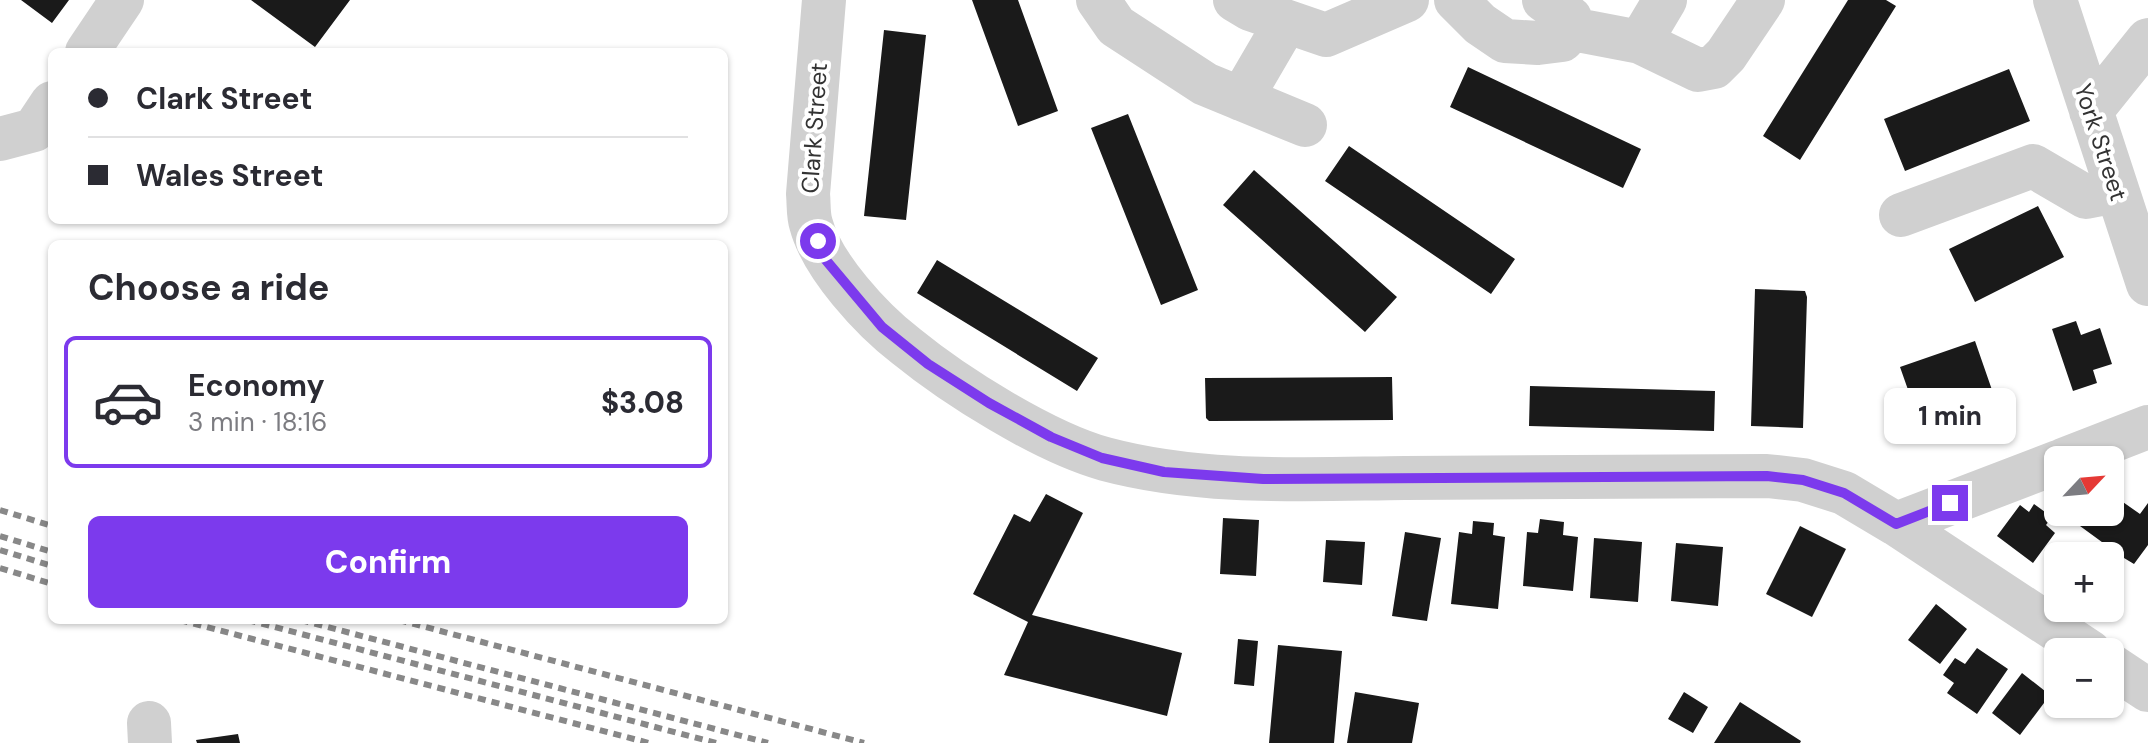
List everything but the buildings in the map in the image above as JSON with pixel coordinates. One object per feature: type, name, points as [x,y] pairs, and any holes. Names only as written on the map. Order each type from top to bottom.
[{"type":"street","points":[[90,48],[122,0]]},
{"type":"street","name":"Clark Street","points":[[824,0],[808,194],[810,224],[825,259],[882,327],[928,364],[989,403],[1051,437],[1102,458],[1164,472],[1263,479],[1803,480],[1844,493],[2069,638]]},
{"type":"street","points":[[1098,0],[1116,26],[1205,84],[1305,125]]},
{"type":"street","points":[[1235,0],[1250,9],[1326,35],[1407,0]]},
{"type":"street","points":[[1456,0],[1480,24],[1505,41],[1538,43],[1562,40],[1558,14],[1640,42],[1698,70],[1714,67],[1726,55],[1763,0]]},
{"type":"street","points":[[1640,42],[1665,0]]},
{"type":"street","name":"York Street","points":[[2055,0],[2148,284]]},
{"type":"street","points":[[1241,99],[1286,22]]},
{"type":"street","points":[[2091,111],[2148,40]]},
{"type":"street","points":[[0,139],[34,130],[48,109]]},
{"type":"street","points":[[1901,215],[2033,166],[2086,197],[2117,191]]},
{"type":"street","points":[[2099,446],[2148,427]]},
{"type":"street","points":[[1896,524],[2044,467]]},
{"type":"street","points":[[2124,674],[2148,690]]},
{"type":"railway","points":[[0,510],[48,525]]},
{"type":"railway","points":[[0,536],[48,551]]},
{"type":"railway","points":[[0,550],[48,565]]},
{"type":"railway","points":[[0,568],[48,583]]},
{"type":"railway","points":[[195,624],[649,743]]},
{"type":"railway","points":[[263,624],[716,743]]},
{"type":"railway","points":[[316,624],[768,743]]},
{"type":"railway","points":[[414,624],[864,743]]},
{"type":"route","points":[[818,241],[825,259],[882,327],[928,364],[989,403],[1051,437],[1102,458],[1164,472],[1263,479],[1767,476],[1803,480],[1844,493],[1896,524],[1950,503]]}]
